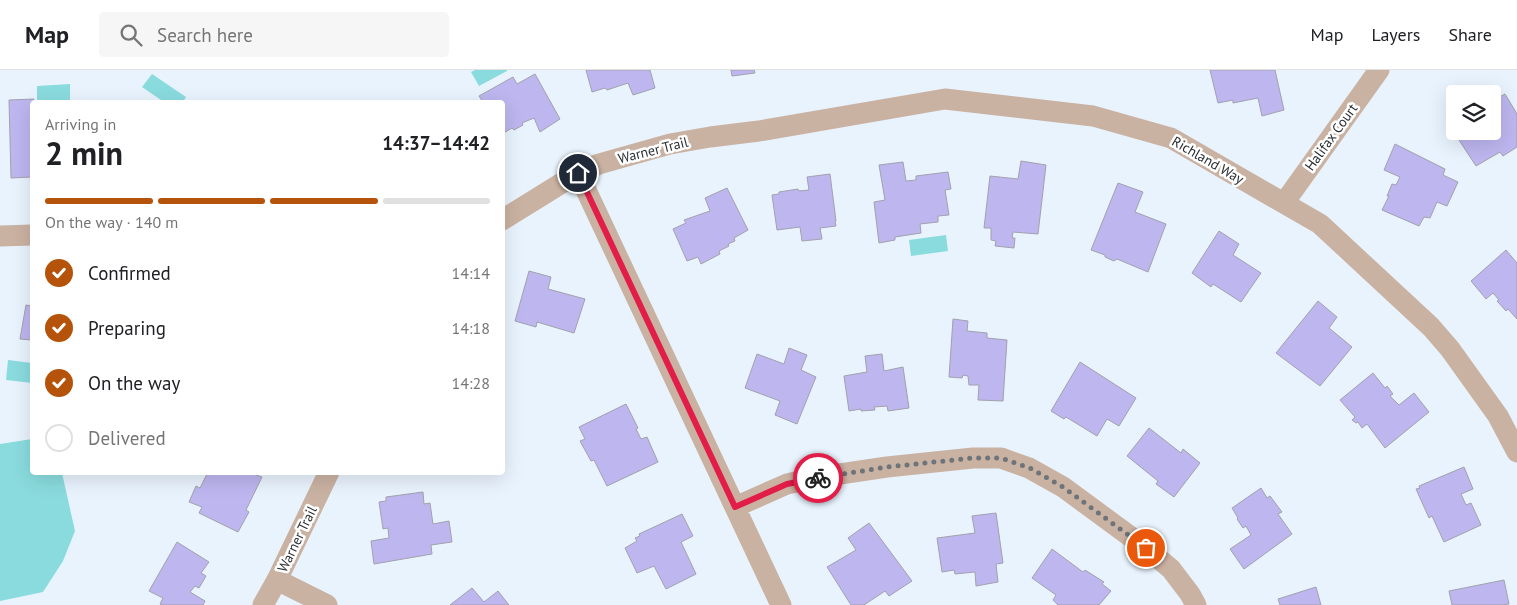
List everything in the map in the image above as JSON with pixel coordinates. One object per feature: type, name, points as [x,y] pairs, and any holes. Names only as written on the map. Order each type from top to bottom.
[{"type":"street","name":"Halifax Court","points":[[1284,203],[1379,70]]},
{"type":"street","name":"Richland Way","points":[[759,131],[946,99],[1093,116],[1171,138],[1320,224],[1431,327],[1450,349],[1492,408],[1517,452]]},
{"type":"street","name":"Warner Trail","points":[[505,218],[578,173],[599,164],[670,144],[759,131]]},
{"type":"street","points":[[578,173],[782,605]]},
{"type":"street","points":[[0,236],[30,235]]},
{"type":"street","points":[[735,507],[787,484],[813,478],[887,467],[973,458],[1001,458],[1030,468],[1063,487],[1146,548],[1170,568],[1196,605]]},
{"type":"street","name":"Warner Trail","points":[[263,605],[328,475]]},
{"type":"street","points":[[277,580],[327,605]]},
{"type":"water","points":[[475,70],[507,71],[479,86],[471,72]]},
{"type":"water","points":[[152,74],[186,97],[184,100],[161,100],[142,87]]},
{"type":"water","points":[[70,84],[70,100],[37,100],[37,86]]},
{"type":"water","points":[[946,235],[948,251],[911,256],[909,240]]},
{"type":"water","points":[[8,360],[30,363],[30,383],[6,380]]},
{"type":"water","points":[[30,439],[30,475],[62,475],[75,531],[63,561],[43,592],[0,601],[0,444]]},
{"type":"building","points":[[586,70],[650,70],[655,88],[633,95],[628,83],[607,90],[605,88],[592,92]]},
{"type":"building","points":[[731,70],[754,70],[755,73],[732,76]]},
{"type":"building","points":[[1210,70],[1275,70],[1284,110],[1262,116],[1258,98],[1233,103],[1233,100],[1218,103]]},
{"type":"building","points":[[535,74],[560,119],[540,132],[534,118],[522,123],[523,125],[514,130],[512,128],[505,132],[505,100],[482,100],[479,96],[513,77],[517,84]]},
{"type":"building","points":[[1505,94],[1517,114],[1517,147],[1503,156],[1500,152],[1476,166],[1459,140],[1501,140],[1501,96]]},
{"type":"building","points":[[34,99],[30,100],[30,177],[11,178],[9,100]]},
{"type":"building","points":[[1395,144],[1445,169],[1443,175],[1458,182],[1447,206],[1437,202],[1430,218],[1424,217],[1419,226],[1382,210],[1389,196],[1387,196],[1392,184],[1396,185],[1400,177],[1384,170]]},
{"type":"building","points":[[1021,161],[1046,165],[1038,234],[1013,232],[1012,238],[1015,238],[1014,248],[995,246],[996,241],[991,240],[991,228],[984,228],[990,176],[1018,179]]},
{"type":"building","points":[[903,162],[906,181],[916,180],[916,176],[948,172],[951,189],[945,190],[949,215],[938,216],[938,222],[920,224],[921,233],[895,237],[895,240],[879,243],[874,202],[885,200],[879,165]]},
{"type":"building","points":[[830,174],[836,226],[820,228],[822,239],[802,241],[800,227],[777,230],[772,195],[798,189],[799,191],[809,190],[807,177]]},
{"type":"building","points":[[1118,183],[1143,192],[1135,212],[1166,224],[1148,272],[1117,259],[1114,261],[1105,257],[1105,255],[1091,250]]},
{"type":"building","points":[[727,188],[748,230],[734,238],[735,241],[719,251],[720,254],[701,264],[698,257],[687,261],[673,229],[686,223],[684,220],[710,211],[705,198]]},
{"type":"building","points":[[1219,231],[1239,244],[1233,255],[1261,273],[1241,302],[1213,284],[1211,287],[1192,273]]},
{"type":"building","points":[[1506,250],[1517,263],[1517,319],[1508,309],[1506,311],[1493,293],[1486,299],[1471,281]]},
{"type":"building","points":[[529,271],[551,277],[548,289],[585,299],[574,333],[537,322],[536,327],[515,321]]},
{"type":"building","points":[[1318,301],[1337,317],[1329,328],[1352,347],[1320,386],[1276,353]]},
{"type":"building","points":[[26,305],[30,306],[30,340],[20,339]]},
{"type":"building","points":[[953,319],[968,321],[967,331],[987,333],[987,338],[1007,340],[1003,401],[978,400],[979,385],[969,385],[968,376],[963,375],[962,378],[949,377]]},
{"type":"building","points":[[789,348],[807,355],[801,370],[816,377],[797,424],[775,415],[780,401],[745,388],[757,354],[784,364]]},
{"type":"building","points":[[882,354],[884,371],[903,367],[909,408],[888,411],[887,406],[874,407],[875,410],[861,411],[861,409],[849,411],[844,376],[867,372],[865,356]]},
{"type":"building","points":[[1080,362],[1136,398],[1119,426],[1107,419],[1097,436],[1066,417],[1064,419],[1051,411]]},
{"type":"building","points":[[1373,373],[1385,388],[1387,386],[1393,394],[1390,396],[1399,405],[1414,393],[1429,412],[1385,448],[1367,424],[1362,428],[1358,422],[1356,423],[1352,420],[1355,417],[1340,400]]},
{"type":"building","points":[[626,404],[638,428],[636,429],[641,439],[647,437],[658,462],[607,486],[594,460],[591,461],[580,441],[585,439],[579,427]]},
{"type":"building","points":[[1149,428],[1181,453],[1183,449],[1200,463],[1174,497],[1156,484],[1158,481],[1127,456]]},
{"type":"building","points":[[1464,467],[1473,489],[1461,494],[1466,505],[1471,503],[1481,525],[1444,542],[1432,516],[1429,518],[1416,489]]},
{"type":"building","points":[[206,475],[256,475],[262,477],[246,510],[249,512],[238,532],[199,513],[202,507],[189,502],[196,486],[200,488]]},
{"type":"building","points":[[1261,488],[1267,498],[1270,496],[1282,512],[1278,514],[1292,534],[1244,569],[1230,549],[1251,535],[1246,526],[1243,528],[1232,508]]},
{"type":"building","points":[[423,492],[424,504],[430,503],[433,524],[449,521],[452,542],[431,545],[432,554],[374,564],[371,541],[389,538],[388,528],[383,529],[379,502],[386,501],[386,497]]},
{"type":"building","points":[[996,513],[1003,563],[996,564],[998,582],[976,586],[975,572],[955,574],[954,570],[942,572],[937,538],[975,533],[972,516]]},
{"type":"building","points":[[682,514],[693,536],[681,542],[696,574],[666,589],[654,566],[637,573],[625,548],[637,541],[635,538],[640,536],[639,534]]},
{"type":"building","points":[[869,523],[912,581],[889,596],[885,591],[864,605],[851,605],[827,567],[856,550],[848,538]]},
{"type":"building","points":[[177,542],[209,562],[201,573],[206,576],[199,588],[195,586],[190,592],[205,601],[203,605],[162,605],[160,604],[163,598],[149,591]]},
{"type":"building","points":[[1052,549],[1083,572],[1085,570],[1104,582],[1102,584],[1111,591],[1099,605],[1058,605],[1053,600],[1056,595],[1032,578]]},
{"type":"building","points":[[1504,580],[1509,604],[1452,605],[1449,591]]},
{"type":"building","points":[[1316,587],[1321,605],[1280,605],[1278,599]]},
{"type":"building","points":[[472,588],[484,602],[498,591],[509,605],[450,605]]},
{"type":"way so far","points":[[818,478],[887,467],[973,458],[1001,458],[1030,468],[1063,487],[1146,548]]},
{"type":"route","points":[[578,173],[735,507],[787,484],[818,478]]}]
